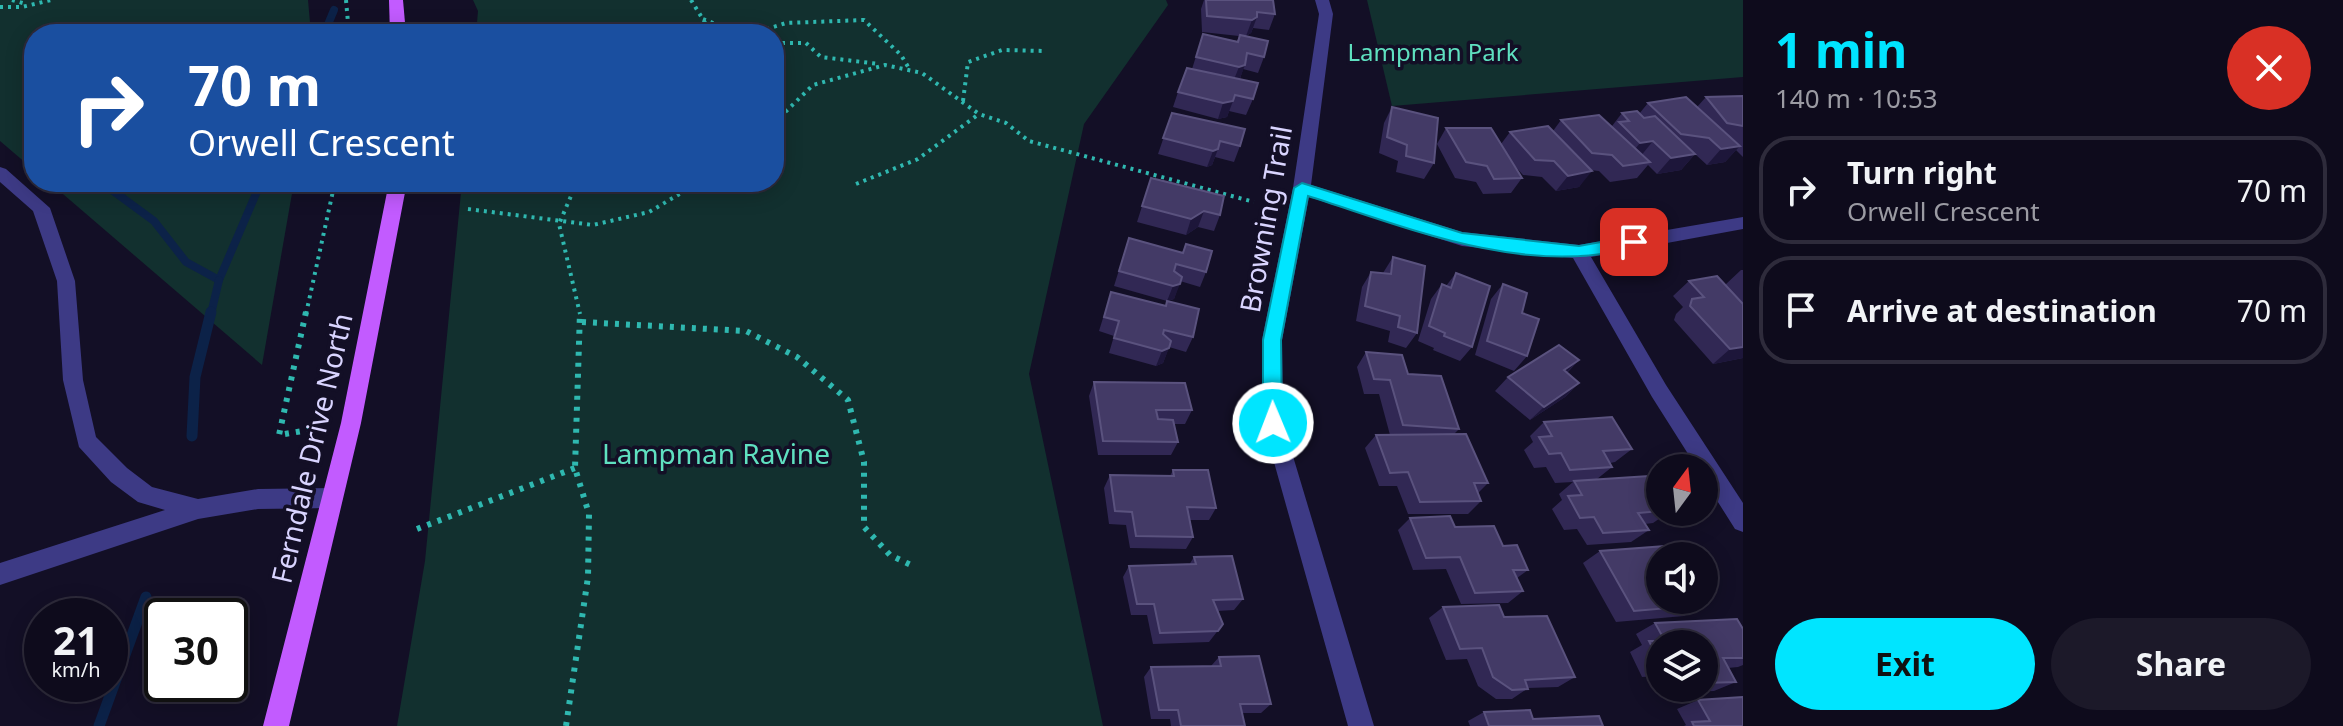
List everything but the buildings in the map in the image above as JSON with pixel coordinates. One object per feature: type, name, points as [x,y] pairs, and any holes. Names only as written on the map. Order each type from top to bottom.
[{"type":"main road","points":[[396,0],[397,24]]},
{"type":"main road","name":"Ferndale Drive North","points":[[276,726],[351,423],[396,192]]},
{"type":"street","name":"Browning Trail","points":[[1322,0],[1326,14],[1302,188],[1272,340],[1273,423],[1361,726]]},
{"type":"street","points":[[0,173],[41,208],[66,281],[73,380],[86,441],[119,475],[146,495],[198,509]]},
{"type":"street","points":[[1302,188],[1462,239],[1579,252],[1743,223]]},
{"type":"street","points":[[1579,252],[1659,391],[1743,522]]},
{"type":"street","points":[[0,574],[198,509],[258,499],[332,498]]},
{"type":"path","points":[[12,0],[31,5]]},
{"type":"path","points":[[31,5],[38,0]]},
{"type":"path","points":[[0,7],[51,0]]},
{"type":"path","points":[[346,0],[348,24]]},
{"type":"path","points":[[691,0],[706,24]]},
{"type":"path","points":[[703,19],[716,24]]},
{"type":"path","points":[[783,24],[864,20],[901,55],[910,70]]},
{"type":"path","points":[[784,43],[806,43],[821,57],[922,73],[979,114],[1006,123],[1029,141],[1254,202]]},
{"type":"path","points":[[963,102],[968,62],[1002,50],[1045,51]]},
{"type":"path","points":[[784,113],[813,85],[885,65]]},
{"type":"path","points":[[856,184],[918,159],[979,114]]},
{"type":"path","points":[[333,192],[279,435],[351,423]]},
{"type":"path","points":[[566,726],[588,577],[589,514],[575,468],[582,322],[559,224],[573,192]]},
{"type":"path","points":[[468,209],[500,208],[559,224],[608,226],[634,220],[683,192]]},
{"type":"path","points":[[582,322],[746,331],[797,357],[848,400],[864,462],[864,527],[890,555],[915,567]]},
{"type":"path","points":[[417,529],[575,468]]},
{"type":"green space","points":[[0,0],[308,0],[310,24],[24,24],[24,161],[0,141]]},
{"type":"green space","name":"Lampman Ravine","points":[[473,0],[1166,0],[1168,5],[1084,124],[1029,374],[1103,726],[397,726],[425,561],[461,192],[784,192],[784,24],[477,24],[478,11]]},
{"type":"green space","name":"Lampman Park","points":[[1367,0],[1743,0],[1743,77],[1392,106]]},
{"type":"green space","points":[[61,192],[292,192],[262,365]]},
{"type":"waterway","points":[[328,24],[334,10]]},
{"type":"waterway","points":[[115,192],[154,221],[186,262],[219,280]]},
{"type":"waterway","points":[[219,280],[257,192]]},
{"type":"waterway","points":[[211,314],[219,280]]},
{"type":"waterway","points":[[192,436],[195,377],[211,312]]},
{"type":"waterway","points":[[99,726],[146,597]]},
{"type":"route","points":[[1273,423],[1272,340],[1302,188],[1462,239],[1579,252],[1634,242]]}]
